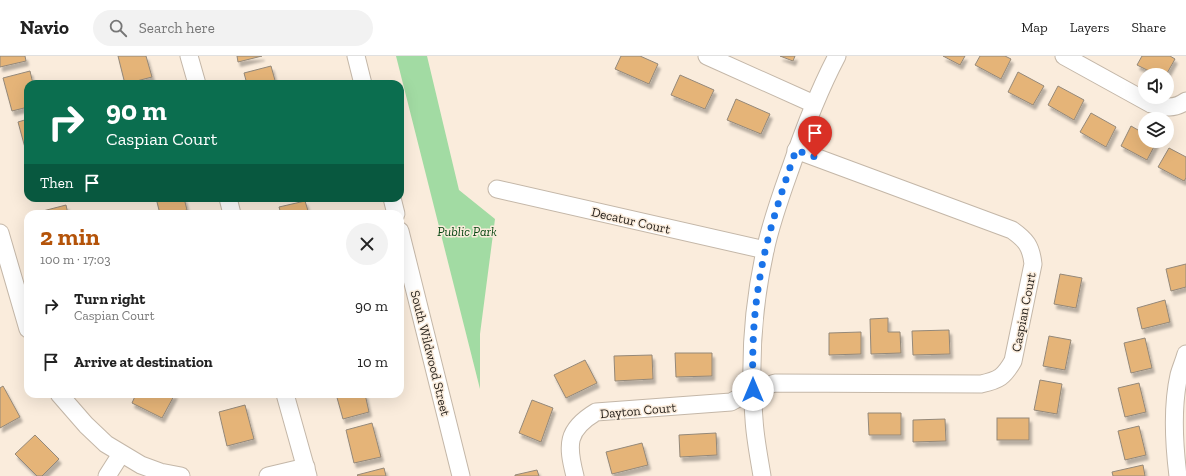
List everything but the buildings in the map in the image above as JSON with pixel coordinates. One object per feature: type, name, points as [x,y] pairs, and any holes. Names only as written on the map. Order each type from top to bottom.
[{"type":"street","points":[[189,56],[196,80]]},
{"type":"street","points":[[356,56],[362,80]]},
{"type":"street","points":[[708,56],[814,104]]},
{"type":"street","points":[[762,476],[754,419],[752,345],[759,282],[765,250],[796,150],[814,104],[837,56]]},
{"type":"street","points":[[1064,56],[1151,104],[1163,108],[1172,107],[1186,101]]},
{"type":"street","name":"Caspian Court","points":[[753,390],[775,383],[981,384],[995,381],[1006,373],[1013,361],[1033,264],[1032,254],[1028,245],[1023,238],[1012,230],[796,150]]},
{"type":"street","name":"Decatur Court","points":[[497,189],[765,250]]},
{"type":"street","points":[[0,233],[24,315]]},
{"type":"street","name":"South Wildwood Street","points":[[404,247],[461,476]]},
{"type":"street","points":[[1178,476],[1175,449],[1175,420],[1179,375],[1186,354]]},
{"type":"street","name":"Dayton Court","points":[[575,476],[570,458],[570,444],[574,430],[584,419],[596,412],[731,402],[753,390]]},
{"type":"street","points":[[62,398],[86,425],[106,444],[121,454],[141,465],[160,472],[181,476]]},
{"type":"street","points":[[268,476],[307,472],[286,398]]},
{"type":"street","points":[[107,476],[121,454]]},
{"type":"green space","name":"Public Park","points":[[396,56],[427,56],[459,190],[495,219],[480,334],[480,389],[404,88],[404,80],[402,80]]},
{"type":"route","points":[[753,390],[752,345],[759,282],[765,250],[796,150],[815,157]]}]
